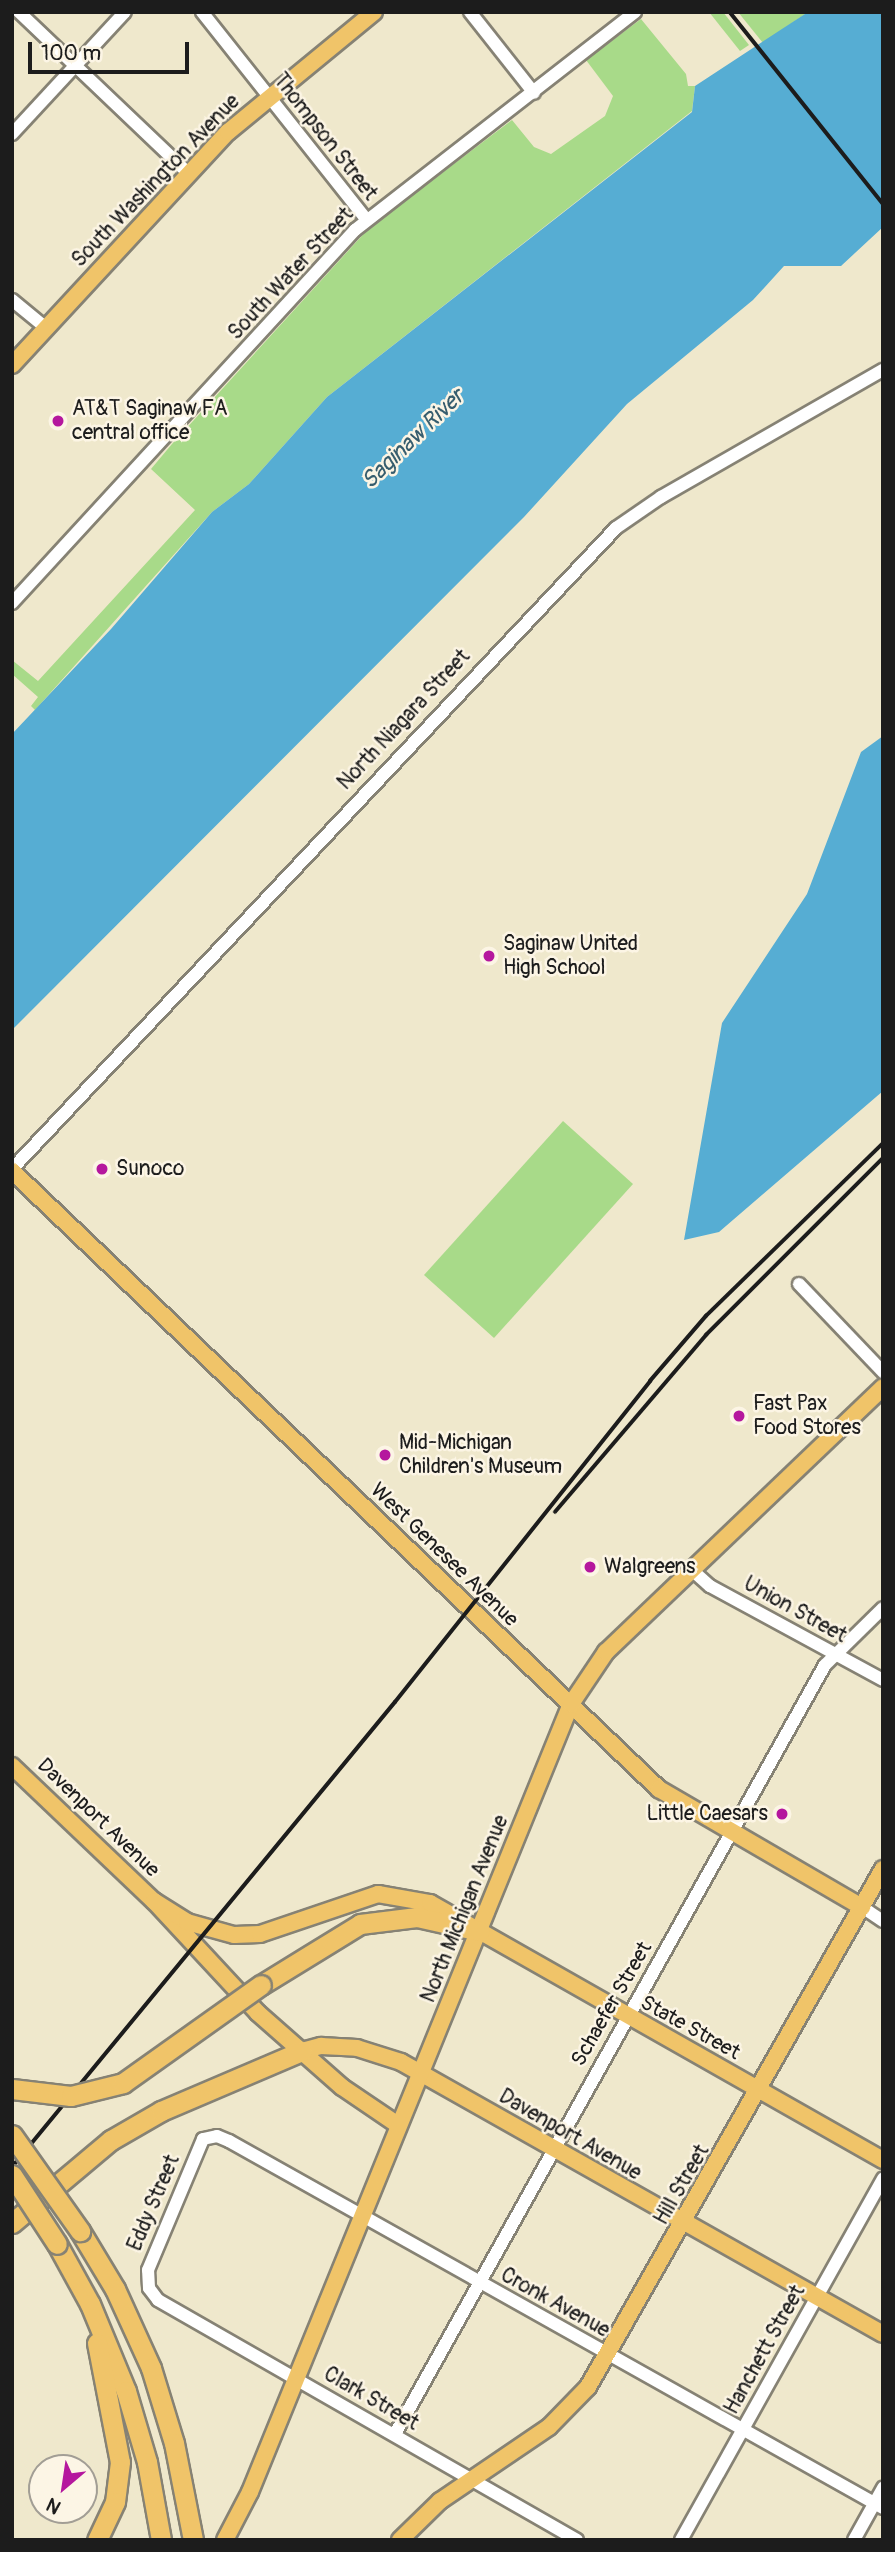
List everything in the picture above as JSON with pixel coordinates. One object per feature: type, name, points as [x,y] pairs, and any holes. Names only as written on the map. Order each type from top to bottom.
[{"type":"highway","points":[[12,2089],[71,2096],[123,2083],[261,1985],[360,1924],[417,1917],[479,1931]]},
{"type":"highway","points":[[12,2223],[111,2140],[161,2112],[302,2051]]},
{"type":"highway","points":[[12,2135],[80,2231],[115,2289],[151,2368],[174,2443],[191,2530]]},
{"type":"highway","points":[[12,2175],[57,2244],[90,2304],[126,2391],[160,2532]]},
{"type":"highway","points":[[90,2304],[120,2462],[115,2502],[97,2540]]},
{"type":"main road","name":"South Washington Avenue","points":[[12,365],[189,174],[268,96],[374,12]]},
{"type":"main road","name":"West Genesee Avenue","points":[[12,1170],[659,1789],[731,1834],[862,1907]]},
{"type":"main road","name":"North Michigan Avenue","points":[[225,2540],[250,2492],[571,1704],[606,1652],[883,1387]]},
{"type":"main road","name":"Davenport Avenue","points":[[12,1766],[154,1900],[258,2013],[342,2087],[398,2125]]},
{"type":"main road","name":"Hill Street","points":[[471,2480],[572,2409],[610,2356],[883,1869]]},
{"type":"main road","name":"State Street","points":[[154,1900],[187,1922],[234,1935],[260,1934],[379,1894],[406,1895],[430,1903],[883,2160]]},
{"type":"main road","name":"Davenport Avenue","points":[[302,2051],[321,2046],[357,2048],[420,2073],[883,2334]]},
{"type":"main road","points":[[400,2540],[422,2516],[471,2480]]},
{"type":"street","points":[[19,12],[189,174]]},
{"type":"street","points":[[12,134],[125,12]]},
{"type":"street","name":"Thompson Street","points":[[202,12],[367,220]]},
{"type":"street","points":[[470,12],[534,93]]},
{"type":"street","name":"South Water Street","points":[[15,594],[367,220],[635,12]]},
{"type":"street","points":[[12,300],[46,328]]},
{"type":"street","name":"North Niagara Street","points":[[12,1170],[615,528],[660,497],[883,370]]},
{"type":"street","points":[[799,1284],[883,1372]]},
{"type":"street","name":"Union Street","points":[[692,1570],[710,1586],[883,1680]]},
{"type":"street","name":"Schaefer Street","points":[[395,2434],[477,2280],[835,1654],[883,1608]]},
{"type":"street","name":"West Genesee Avenue","points":[[862,1907],[883,1921]]},
{"type":"street","name":"Cronk Avenue","points":[[208,2137],[229,2141],[879,2505]]},
{"type":"street","name":"Eddy Street","points":[[149,2288],[148,2270],[200,2145],[208,2137]]},
{"type":"street","name":"Hanchett Street","points":[[681,2540],[883,2179]]},
{"type":"street","name":"Clark Street","points":[[149,2288],[158,2300],[577,2540]]},
{"type":"street","points":[[854,2540],[879,2505],[883,2488]]},
{"type":"green space","points":[[709,12],[723,12],[749,45],[740,51]]},
{"type":"green space","points":[[738,12],[808,12],[763,43]]},
{"type":"green space","points":[[641,19],[686,74],[688,86],[695,86],[692,111],[327,397],[249,484],[212,512],[35,710],[31,706],[38,697],[12,674],[12,660],[38,681],[195,510],[151,469],[172,444],[369,228],[512,120],[534,147],[551,154],[605,116],[613,96],[586,60]]},
{"type":"green space","points":[[563,1121],[633,1184],[494,1338],[424,1275]]},
{"type":"water","name":"Saginaw River","points":[[808,12],[883,12],[883,227],[841,266],[784,266],[753,300],[627,404],[524,517],[12,1030],[12,734],[111,629],[212,512],[249,484],[327,397],[692,112],[695,86]]},
{"type":"water","points":[[883,736],[883,1091],[719,1232],[684,1240],[722,1023],[807,894],[861,752]]},
{"type":"railway","points":[[730,12],[883,204]]},
{"type":"railway","points":[[12,2167],[395,1702],[650,1381],[706,1316],[883,1143]]},
{"type":"railway","points":[[555,1512],[706,1335],[883,1158]]},
{"type":"place","name":"AT&T Saginaw FA central office","points":[[58,421]]},
{"type":"place","name":"Saginaw United High School","points":[[489,956]]},
{"type":"place","name":"Sunoco","points":[[102,1169]]},
{"type":"place","name":"Fast Pax Food Stores","points":[[739,1416]]},
{"type":"place","name":"Mid-Michigan Children's Museum","points":[[385,1455]]},
{"type":"place","name":"Walgreens","points":[[590,1567]]},
{"type":"place","name":"Little Caesars","points":[[782,1814]]}]
